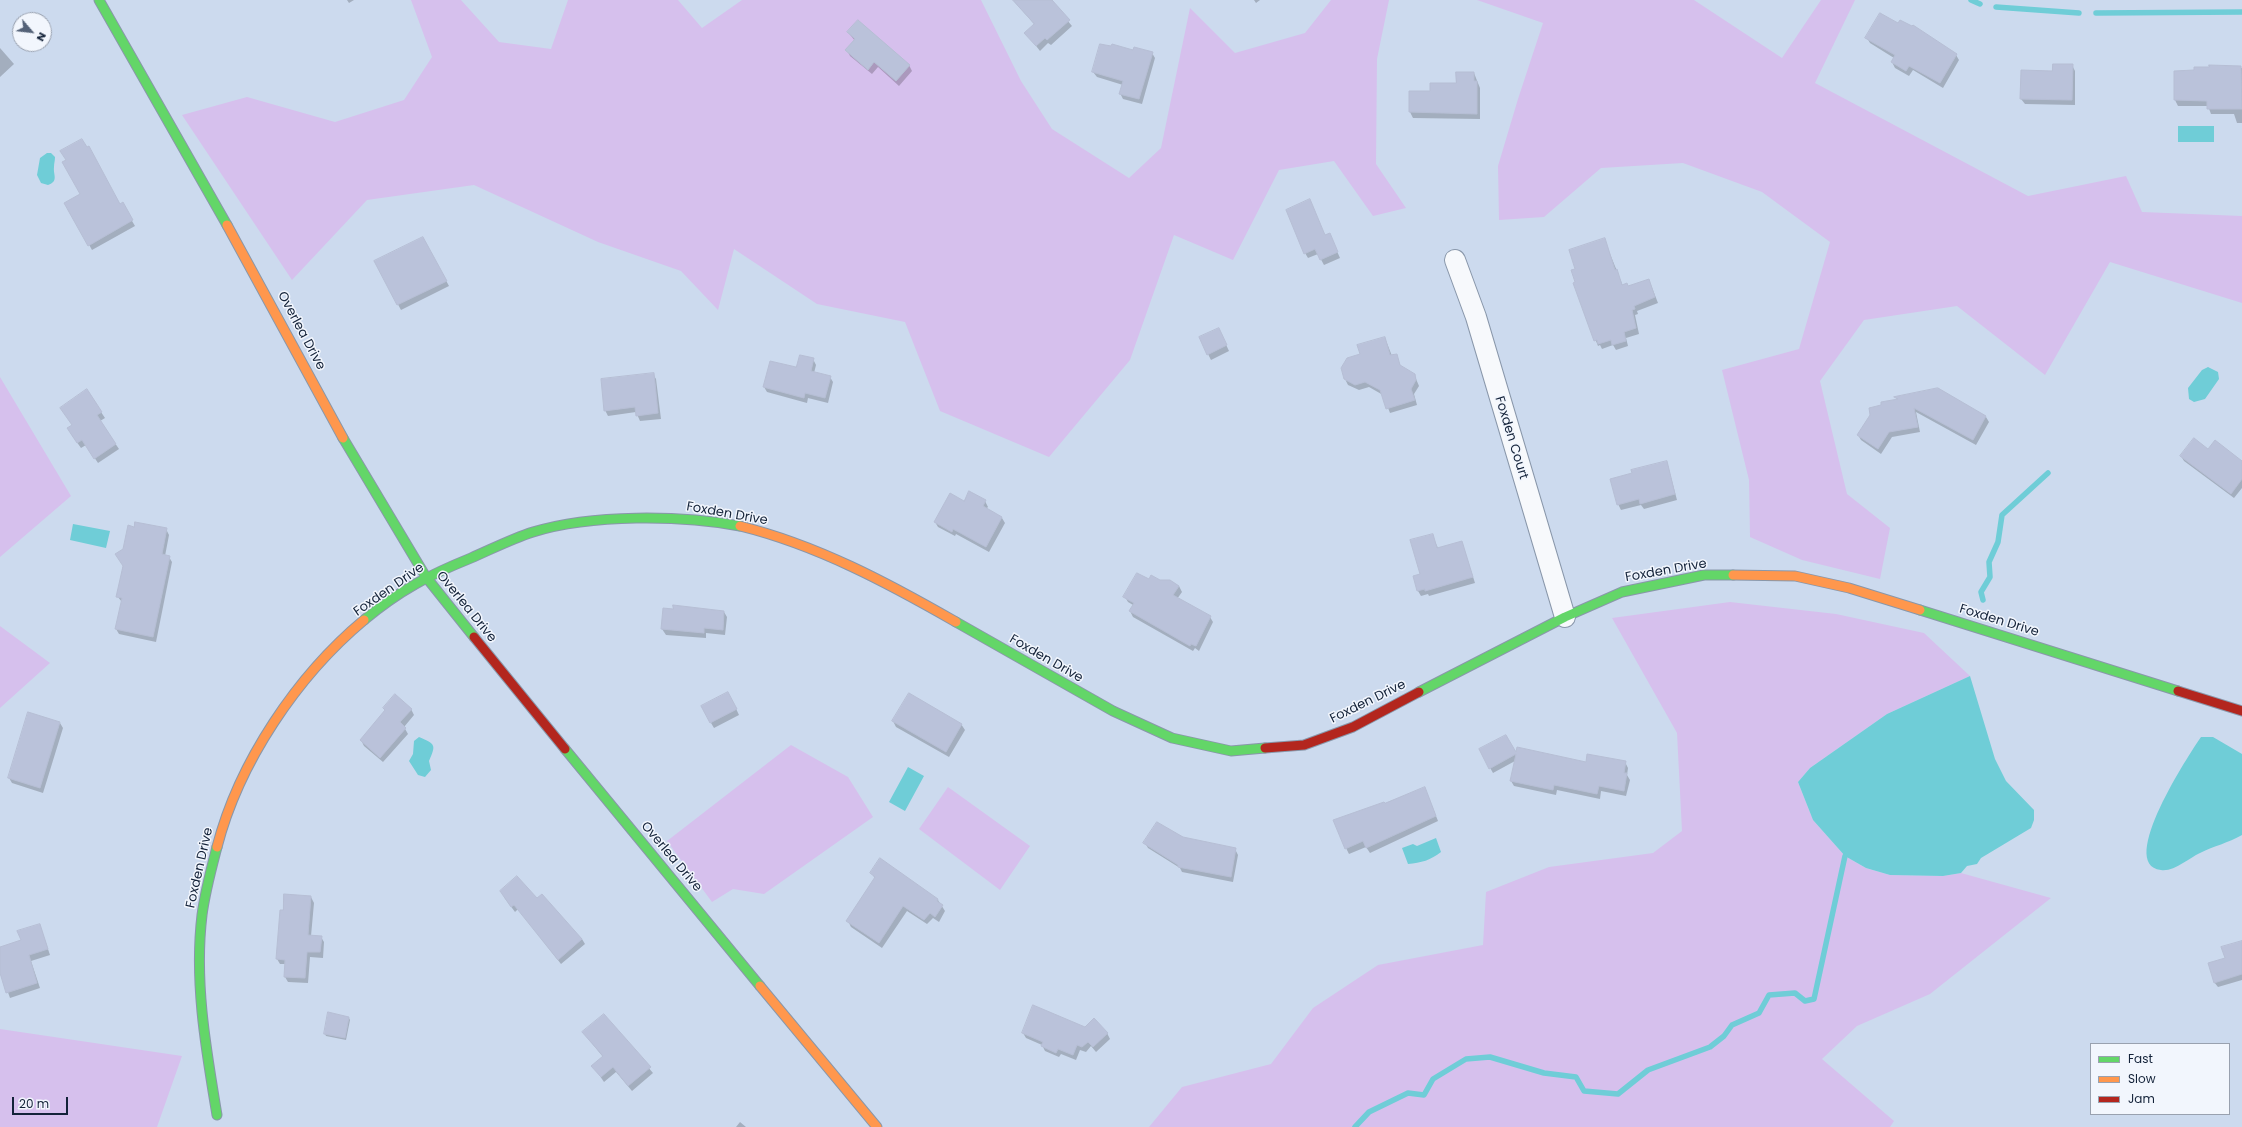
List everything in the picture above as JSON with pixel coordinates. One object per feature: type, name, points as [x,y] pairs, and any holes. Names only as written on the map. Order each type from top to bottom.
[{"type":"street","name":"Overlea Drive","points":[[99,0],[259,281],[346,444],[426,577],[613,809],[877,1127]]},
{"type":"street","name":"Foxden Court","points":[[1455,260],[1476,317],[1565,617]]},
{"type":"street","name":"Foxden Drive","points":[[217,1115],[203,1034],[200,999],[200,929],[206,888],[229,808],[264,736],[320,662],[380,608],[426,577],[522,535],[580,522],[668,518],[753,530],[817,551],[881,580],[1133,722],[1172,738],[1231,751],[1304,745],[1352,727],[1477,660],[1565,617],[1622,592],[1704,575],[1795,576],[1849,588],[2242,711]]},
{"type":"shaded area","points":[[411,0],[461,0],[499,42],[551,49],[568,0],[678,0],[702,28],[742,0],[981,0],[1021,81],[1052,129],[1129,178],[1161,148],[1190,8],[1235,53],[1305,33],[1331,0],[1389,0],[1377,59],[1376,164],[1406,208],[1373,216],[1334,161],[1279,170],[1233,260],[1174,235],[1130,360],[1049,457],[940,411],[905,322],[817,304],[734,249],[718,310],[681,271],[598,242],[474,185],[367,200],[292,280],[182,115],[247,97],[335,122],[404,100],[432,57]]},
{"type":"shaded area","points":[[1477,0],[1694,0],[1782,58],[1821,0],[1855,0],[1815,83],[2028,196],[2126,176],[2142,212],[2242,216],[2242,303],[2110,262],[2045,375],[1957,306],[1864,320],[1820,381],[1847,494],[1890,528],[1880,579],[1802,560],[1750,537],[1749,480],[1722,370],[1799,349],[1830,242],[1762,192],[1683,163],[1601,168],[1544,217],[1499,220],[1498,166],[1543,23]]},
{"type":"shaded area","points":[[0,377],[71,496],[0,557]]},
{"type":"shaded area","points":[[1730,602],[1836,614],[1924,633],[1970,676],[1887,714],[1810,768],[1798,782],[1813,820],[1845,856],[1866,868],[1890,875],[1943,876],[1961,873],[2051,898],[1930,994],[1857,1026],[1822,1059],[1894,1121],[1890,1127],[1149,1127],[1182,1087],[1271,1064],[1313,1008],[1378,965],[1483,945],[1486,892],[1549,867],[1653,853],[1682,831],[1677,733],[1612,618]]},
{"type":"shaded area","points":[[0,626],[50,663],[0,708]]},
{"type":"shaded area","points":[[791,745],[848,777],[873,817],[764,894],[733,889],[712,902],[667,841]]},
{"type":"shaded area","points":[[948,787],[1030,846],[1000,890],[919,829]]},
{"type":"shaded area","points":[[0,1029],[182,1056],[157,1127],[0,1127]]},
{"type":"water","points":[[2178,126],[2214,126],[2214,142],[2178,142]]},
{"type":"water","points":[[47,153],[51,153],[55,157],[55,178],[53,182],[48,185],[41,183],[37,175],[40,158]]},
{"type":"water","points":[[2208,367],[2218,372],[2219,379],[2205,399],[2194,402],[2189,399],[2188,388],[2202,370]]},
{"type":"water","points":[[73,524],[110,531],[106,548],[70,540]]},
{"type":"water","points":[[1970,676],[1995,759],[2006,781],[2034,810],[2034,820],[2031,828],[1981,858],[1977,864],[1967,866],[1961,873],[1943,876],[1890,875],[1866,868],[1845,856],[1813,820],[1798,782],[1810,768],[1887,714]]},
{"type":"water","points":[[419,737],[429,741],[433,746],[433,751],[429,761],[431,770],[425,777],[418,775],[409,761],[413,754],[414,741]]},
{"type":"water","points":[[2201,737],[2213,737],[2242,754],[2242,835],[2210,848],[2176,867],[2161,870],[2149,864],[2147,849],[2151,830],[2172,785]]},
{"type":"water","points":[[908,767],[924,776],[905,811],[889,802]]},
{"type":"water","points":[[1436,838],[1441,852],[1426,861],[1408,864],[1402,848],[1413,844],[1417,846]]},
{"type":"building","points":[[1013,0],[1052,0],[1070,20],[1047,40],[1045,38],[1036,46],[1024,33],[1034,24]]},
{"type":"building","points":[[1880,13],[1898,23],[1900,20],[1912,26],[1913,25],[1957,54],[1940,83],[1909,66],[1906,71],[1891,62],[1895,55],[1865,38]]},
{"type":"building","points":[[858,20],[910,65],[896,81],[874,62],[868,70],[845,50],[855,39],[847,32]]},
{"type":"building","points":[[1100,44],[1111,46],[1112,44],[1133,50],[1134,47],[1153,52],[1139,99],[1119,94],[1123,81],[1092,72]]},
{"type":"building","points":[[2053,64],[2073,64],[2072,100],[2020,99],[2021,70],[2052,71]]},
{"type":"building","points":[[2209,65],[2241,66],[2242,109],[2207,109],[2207,101],[2174,100],[2174,71],[2194,70],[2194,67],[2209,67]]},
{"type":"building","points":[[1456,72],[1474,72],[1474,81],[1477,81],[1477,114],[1409,112],[1409,91],[1430,91],[1430,83],[1456,83]]},
{"type":"building","points":[[82,139],[87,147],[89,146],[120,204],[123,202],[133,220],[88,246],[64,203],[80,194],[62,162],[66,160],[60,151]]},
{"type":"building","points":[[1310,199],[1325,235],[1330,233],[1338,252],[1320,260],[1315,249],[1304,254],[1286,210]]},
{"type":"building","points":[[423,237],[447,281],[397,305],[374,261]]},
{"type":"building","points":[[1605,238],[1615,270],[1617,269],[1622,285],[1627,283],[1628,286],[1649,279],[1655,297],[1634,306],[1635,309],[1632,310],[1636,328],[1624,332],[1626,341],[1612,345],[1611,340],[1598,344],[1597,340],[1594,341],[1573,283],[1575,282],[1571,270],[1575,269],[1569,250]]},
{"type":"building","points":[[1219,328],[1227,345],[1207,355],[1199,337]]},
{"type":"building","points":[[1385,337],[1390,355],[1397,354],[1400,365],[1415,374],[1416,380],[1411,389],[1415,400],[1386,409],[1380,390],[1365,382],[1355,385],[1344,379],[1341,368],[1347,358],[1360,354],[1357,345]]},
{"type":"building","points":[[800,355],[814,358],[811,371],[831,376],[825,398],[805,393],[804,398],[763,387],[770,361],[796,367]]},
{"type":"building","points":[[654,373],[658,413],[636,416],[635,407],[604,411],[601,379]]},
{"type":"building","points":[[1938,388],[1986,416],[1973,440],[1914,408],[1918,427],[1889,432],[1878,449],[1857,435],[1870,415],[1869,408],[1881,405],[1881,402],[1898,399],[1894,397]]},
{"type":"building","points":[[87,389],[102,412],[97,415],[116,444],[94,459],[82,440],[77,443],[67,428],[72,425],[60,408]]},
{"type":"building","points":[[2194,438],[2208,449],[2215,440],[2242,461],[2242,479],[2231,494],[2180,456]]},
{"type":"building","points":[[1667,461],[1675,494],[1640,504],[1639,499],[1617,505],[1610,479],[1632,473],[1631,470]]},
{"type":"building","points":[[969,491],[986,500],[983,506],[1002,517],[986,547],[953,529],[952,532],[934,522],[950,493],[964,501]]},
{"type":"building","points":[[135,522],[167,528],[162,554],[170,556],[153,637],[115,629],[122,598],[116,597],[123,566],[115,554],[123,549],[128,525],[134,527]]},
{"type":"building","points":[[1433,534],[1437,548],[1462,541],[1473,577],[1425,591],[1425,589],[1417,591],[1413,576],[1420,574],[1410,540]]},
{"type":"building","points":[[1137,573],[1149,579],[1151,575],[1160,580],[1170,580],[1179,586],[1173,595],[1211,616],[1196,646],[1191,644],[1190,646],[1129,611],[1134,603],[1123,597]]},
{"type":"building","points":[[673,605],[724,611],[723,630],[704,628],[704,633],[661,629],[663,608],[673,609]]},
{"type":"building","points":[[728,692],[737,709],[710,723],[701,706]]},
{"type":"building","points":[[909,693],[962,724],[946,752],[892,721]]},
{"type":"building","points":[[395,694],[412,709],[400,722],[406,728],[380,758],[360,740],[385,710],[383,708]]},
{"type":"building","points":[[28,712],[60,722],[40,788],[8,778]]},
{"type":"building","points":[[1506,735],[1516,752],[1517,747],[1586,762],[1587,754],[1626,761],[1624,773],[1627,773],[1624,791],[1599,786],[1597,794],[1554,785],[1553,790],[1510,781],[1516,754],[1489,769],[1479,749]]},
{"type":"building","points":[[1425,787],[1436,816],[1366,848],[1363,841],[1345,849],[1333,820],[1384,802],[1385,803]]},
{"type":"building","points":[[1157,822],[1183,837],[1236,848],[1231,877],[1178,867],[1178,865],[1143,843]]},
{"type":"building","points":[[880,858],[938,899],[937,901],[943,905],[935,917],[930,913],[924,920],[903,906],[879,943],[846,921],[875,877],[870,873]]},
{"type":"building","points":[[517,876],[537,898],[542,894],[582,939],[558,960],[514,905],[511,907],[500,891]]},
{"type":"building","points":[[284,894],[311,896],[308,935],[322,936],[320,952],[307,952],[305,978],[284,977],[285,960],[276,959],[280,910],[283,910]]},
{"type":"building","points":[[40,924],[48,949],[29,955],[37,983],[6,993],[0,973],[0,947],[21,940],[17,931]]},
{"type":"building","points":[[2242,941],[2242,974],[2214,983],[2208,963],[2225,958],[2221,947]]},
{"type":"building","points":[[1033,1005],[1085,1027],[1094,1018],[1108,1033],[1093,1047],[1088,1042],[1082,1047],[1077,1045],[1073,1055],[1058,1049],[1056,1053],[1041,1046],[1043,1042],[1022,1033]]},
{"type":"building","points":[[328,1012],[349,1017],[345,1038],[324,1034]]},
{"type":"building","points":[[604,1014],[651,1067],[628,1086],[613,1067],[601,1077],[591,1066],[603,1056],[582,1032]]},
{"type":"waterway","points":[[1971,0],[1980,4]]},
{"type":"waterway","points":[[1996,7],[2079,13]]},
{"type":"waterway","points":[[2096,13],[2242,12]]},
{"type":"waterway","points":[[1983,600],[1981,592],[1990,577],[1989,562],[1998,542],[2002,515],[2048,473]]},
{"type":"waterway","points":[[1355,1127],[1369,1112],[1408,1093],[1424,1095],[1433,1079],[1466,1059],[1490,1057],[1544,1073],[1576,1077],[1584,1091],[1618,1094],[1648,1070],[1710,1047],[1724,1036],[1732,1025],[1759,1013],[1769,995],[1795,993],[1805,1001],[1814,999],[1845,856]]},
{"type":"traffic: fast","points":[[99,0],[227,225]]},
{"type":"traffic: fast","points":[[343,438],[426,577],[474,637]]},
{"type":"traffic: fast","points":[[364,620],[390,600],[428,577],[517,538],[556,526],[609,519],[636,518],[691,520],[740,526]]},
{"type":"traffic: fast","points":[[1419,692],[1565,617],[1622,592],[1704,575],[1733,575]]},
{"type":"traffic: fast","points":[[1920,610],[2178,691]]},
{"type":"traffic: fast","points":[[956,622],[1113,711],[1172,738],[1231,751],[1265,748]]},
{"type":"traffic: fast","points":[[565,749],[760,986]]},
{"type":"traffic: fast","points":[[217,847],[203,906],[199,965],[205,1040],[217,1115]]},
{"type":"traffic: slow","points":[[227,225],[343,438]]},
{"type":"traffic: slow","points":[[740,526],[769,534],[824,554],[878,579],[956,622]]},
{"type":"traffic: slow","points":[[1733,575],[1795,576],[1849,588],[1920,610]]},
{"type":"traffic: slow","points":[[217,847],[227,815],[240,784],[274,723],[294,694],[316,667],[339,642],[364,620]]},
{"type":"traffic: slow","points":[[760,986],[877,1127]]},
{"type":"traffic: jam","points":[[474,637],[565,749]]},
{"type":"traffic: jam","points":[[2178,691],[2242,711]]},
{"type":"traffic: jam","points":[[1265,748],[1304,745],[1353,727],[1419,692]]}]
